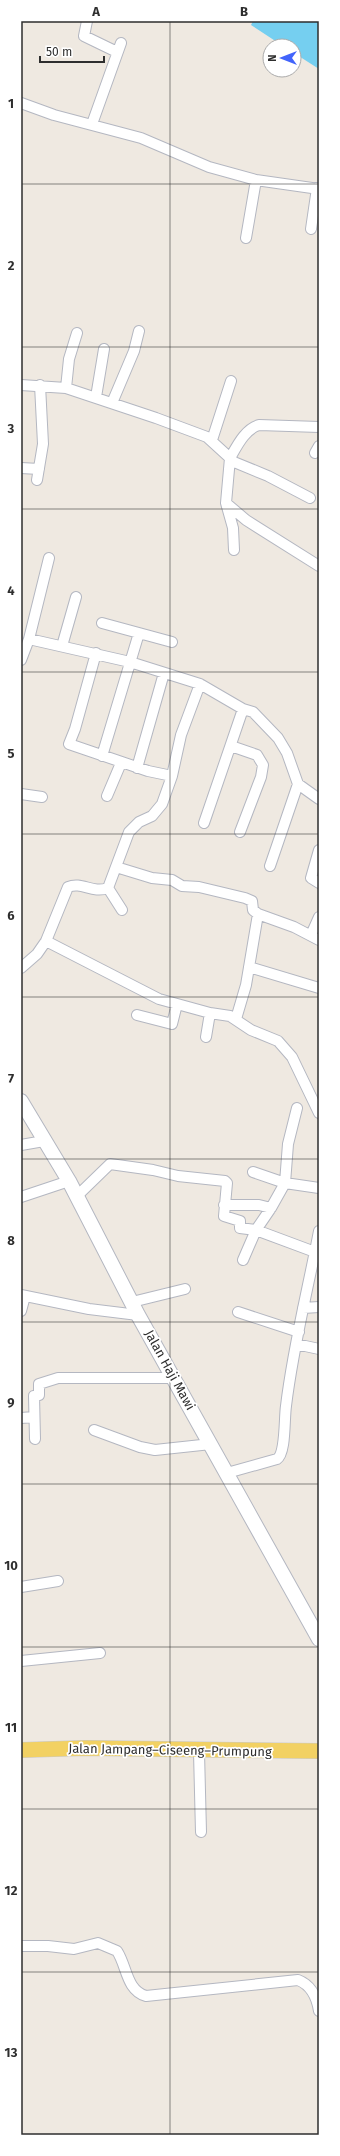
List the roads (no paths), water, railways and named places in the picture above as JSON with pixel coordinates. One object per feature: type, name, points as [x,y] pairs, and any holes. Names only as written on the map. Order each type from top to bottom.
[{"type":"main road","name":"Jalan Jampang–Ciseeng–Prumpung","points":[[21,1750],[86,1748],[198,1751],[319,1751]]},
{"type":"street","points":[[87,21],[84,36],[119,48],[92,124]]},
{"type":"street","points":[[21,103],[54,115],[141,138],[209,167],[256,180],[318,189],[311,229]]},
{"type":"street","points":[[246,238],[256,180]]},
{"type":"street","points":[[112,403],[134,351],[139,331]]},
{"type":"street","points":[[66,388],[70,359],[77,333]]},
{"type":"street","points":[[96,397],[104,349]]},
{"type":"street","points":[[212,440],[231,381]]},
{"type":"street","points":[[21,384],[66,388],[201,434],[212,440],[236,463],[268,476],[310,498]]},
{"type":"street","points":[[37,480],[44,431],[40,385]]},
{"type":"street","points":[[234,550],[233,528],[226,503],[230,458],[242,438],[254,426],[259,425],[319,427]]},
{"type":"street","points":[[21,468],[39,469]]},
{"type":"street","points":[[226,503],[246,520],[319,566]]},
{"type":"street","points":[[21,660],[29,639],[49,558]]},
{"type":"street","points":[[62,646],[76,597]]},
{"type":"street","points":[[102,623],[172,642]]},
{"type":"street","points":[[102,756],[139,633]]},
{"type":"street","points":[[29,639],[96,653],[200,684],[243,709],[253,712],[260,717],[278,738],[287,753],[298,784],[319,799]]},
{"type":"street","points":[[96,653],[75,729],[69,744],[137,768],[172,776]]},
{"type":"street","points":[[137,768],[164,673]]},
{"type":"street","points":[[108,888],[129,832],[139,822],[157,811],[162,804],[172,776],[181,735],[200,684]]},
{"type":"street","points":[[204,823],[243,709]]},
{"type":"street","points":[[231,746],[257,755],[262,765],[261,777],[240,832]]},
{"type":"street","points":[[107,796],[117,768],[121,763]]},
{"type":"street","points":[[270,866],[298,784]]},
{"type":"street","points":[[21,794],[42,797]]},
{"type":"street","points":[[319,850],[311,878],[319,883]]},
{"type":"street","points":[[116,868],[152,878],[172,880],[182,886],[199,887],[250,900],[254,912],[315,937],[319,917]]},
{"type":"street","points":[[21,968],[36,954],[46,941],[68,887],[78,885],[98,890],[108,888]]},
{"type":"street","points":[[108,888],[122,910]]},
{"type":"street","points":[[236,1020],[249,967],[258,914]]},
{"type":"street","points":[[46,941],[159,999],[210,1013],[230,1016],[251,1030],[278,1041],[287,1050],[308,1088],[319,1113]]},
{"type":"street","points":[[249,967],[319,988]]},
{"type":"street","points":[[137,1015],[172,1024],[177,1004]]},
{"type":"street","points":[[206,1037],[210,1013]]},
{"type":"street","name":"Jalan Haji Mawi","points":[[21,1101],[69,1181],[138,1315],[175,1378],[226,1473],[319,1639]]},
{"type":"street","points":[[243,1260],[256,1230],[285,1184],[288,1144],[297,1108]]},
{"type":"street","points":[[21,1145],[44,1141]]},
{"type":"street","points":[[77,1196],[110,1164],[178,1176],[225,1181],[227,1187],[224,1216],[240,1221],[240,1228],[256,1230],[315,1252]]},
{"type":"street","points":[[252,1172],[285,1184],[319,1188]]},
{"type":"street","points":[[21,1197],[69,1181]]},
{"type":"street","points":[[224,1205],[259,1205],[271,1208]]},
{"type":"street","points":[[226,1473],[281,1456],[283,1450],[283,1428],[288,1386],[299,1332],[302,1308],[319,1231]]},
{"type":"street","points":[[132,1302],[185,1289]]},
{"type":"street","points":[[21,1312],[23,1295],[89,1309],[138,1315]]},
{"type":"street","points":[[302,1308],[319,1307]]},
{"type":"street","points":[[238,1312],[299,1332]]},
{"type":"street","points":[[296,1344],[319,1349]]},
{"type":"street","points":[[35,1439],[34,1396],[39,1395],[39,1384],[58,1378],[175,1378]]},
{"type":"street","points":[[21,1418],[34,1417]]},
{"type":"street","points":[[94,1430],[140,1447],[155,1450],[211,1444]]},
{"type":"street","points":[[21,1587],[58,1582]]},
{"type":"street","points":[[21,1661],[100,1653]]},
{"type":"street","points":[[198,1751],[201,1832]]},
{"type":"street","points":[[21,1946],[48,1946],[74,1949],[101,1944],[117,1951],[131,1985],[138,1993],[146,1996],[298,1980],[306,1984],[311,1989],[319,2011]]},
{"type":"water","points":[[253,21],[319,21],[319,69],[302,58],[302,38],[271,38],[251,25]]}]
